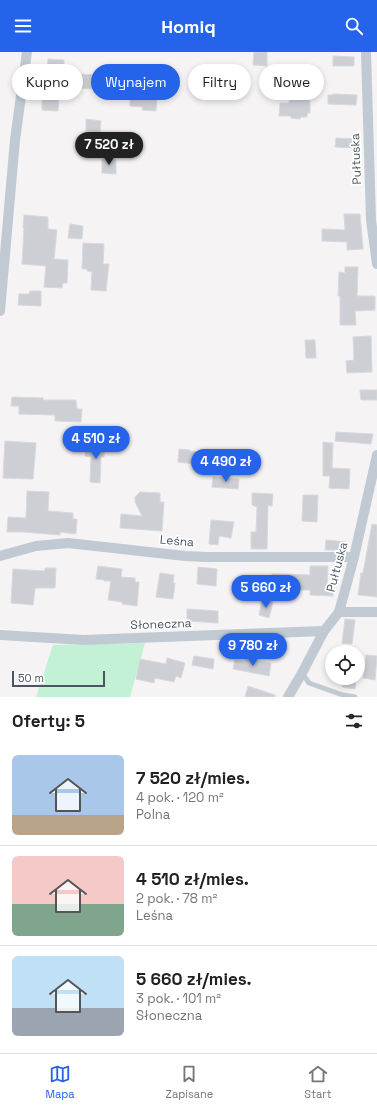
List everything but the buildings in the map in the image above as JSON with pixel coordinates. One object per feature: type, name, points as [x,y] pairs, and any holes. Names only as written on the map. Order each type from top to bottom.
[{"type":"street","points":[[0,311],[15,140],[27,52]]},
{"type":"street","name":"Pułtuska","points":[[366,52],[371,220],[377,264]]},
{"type":"street","name":"Pułtuska","points":[[288,697],[324,631],[339,612],[354,557],[377,455]]},
{"type":"street","name":"Leśna","points":[[0,556],[36,546],[68,543],[185,556],[354,557]]},
{"type":"street","points":[[339,612],[377,612]]},
{"type":"street","name":"Słoneczna","points":[[0,635],[84,640],[324,631]]},
{"type":"lane","points":[[302,673],[309,683],[343,695],[356,697]]},
{"type":"green space","points":[[145,643],[130,697],[36,697],[53,645]]}]
